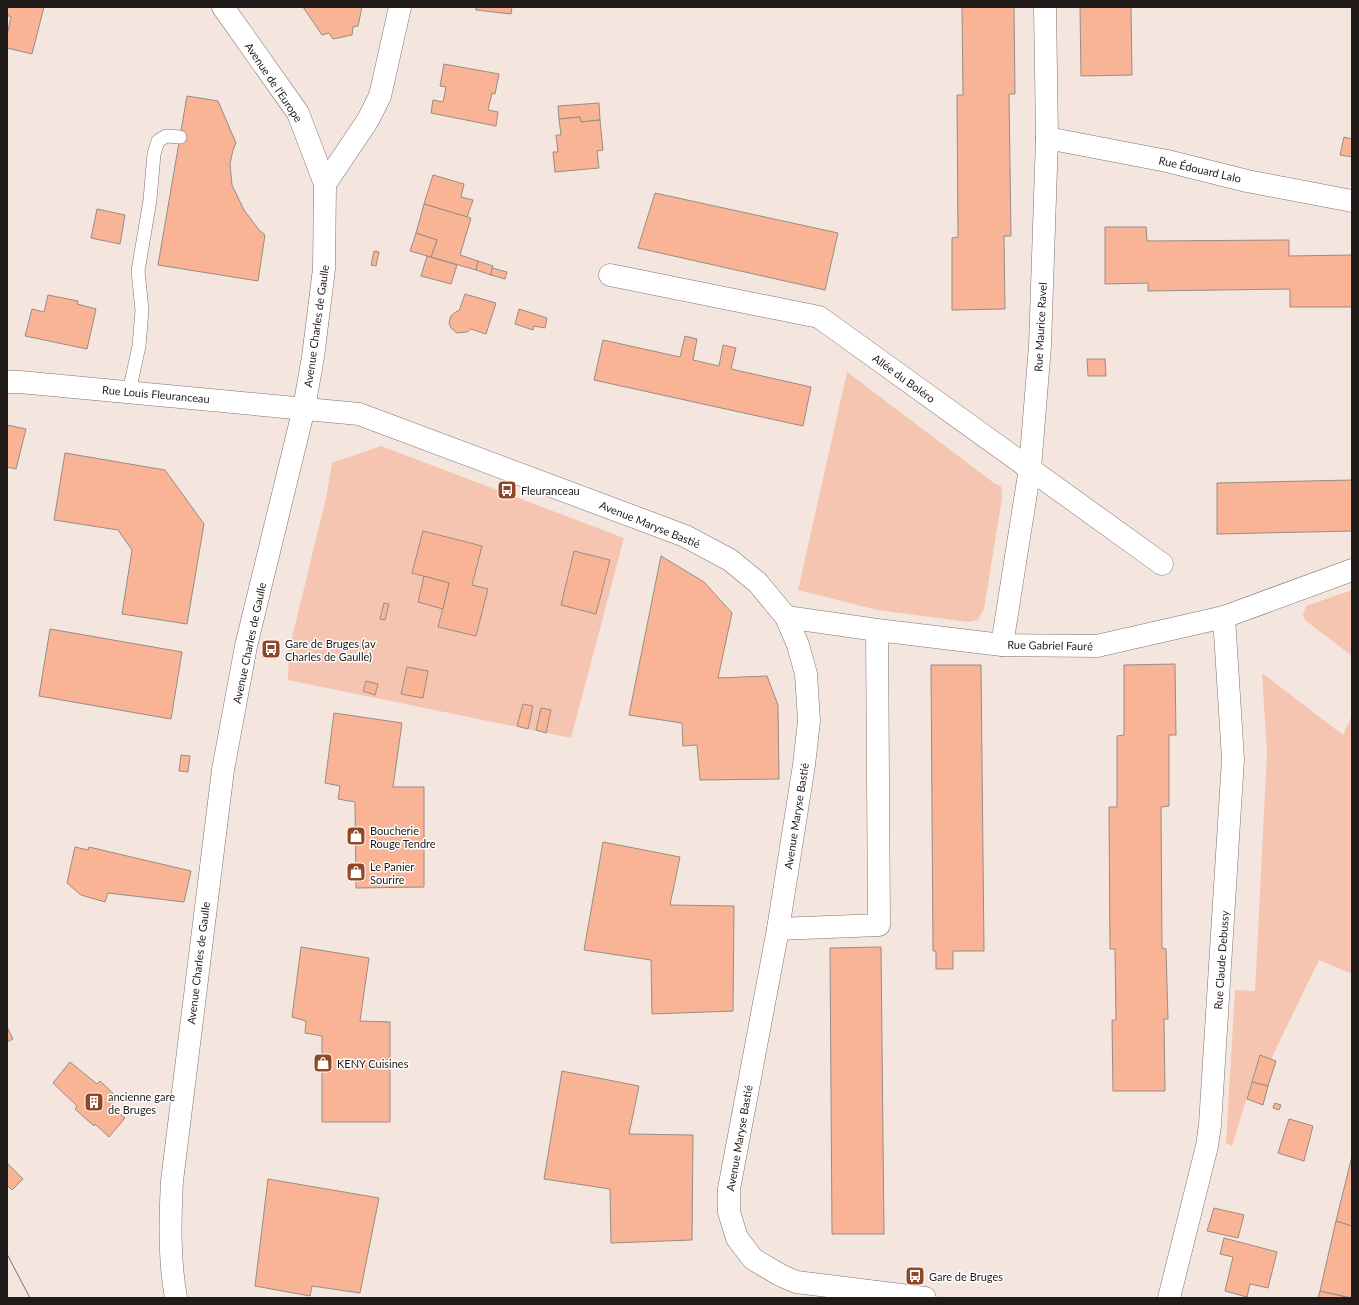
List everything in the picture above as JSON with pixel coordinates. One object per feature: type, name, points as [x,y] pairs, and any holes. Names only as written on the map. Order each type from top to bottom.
[{"type":"street","name":"Avenue de l'Europe","points":[[223,7],[298,113],[326,184]]},
{"type":"street","points":[[326,184],[368,120],[380,96],[400,7]]},
{"type":"street","name":"Rue Maurice Ravel","points":[[1002,645],[1030,468],[1040,346],[1047,138],[1045,7]]},
{"type":"street","name":"Rue Édouard Lalo","points":[[1047,138],[1167,161],[1248,181],[1352,202]]},
{"type":"street","name":"Avenue Charles de Gaulle","points":[[176,1298],[173,1281],[169,1231],[172,1181],[223,770],[246,646],[304,408],[313,357],[324,269],[326,184]]},
{"type":"street","name":"Allée du Boléro","points":[[610,275],[819,317],[1162,564]]},
{"type":"street","name":"Rue Louis Fleuranceau","points":[[7,382],[304,408]]},
{"type":"street","name":"Avenue Maryse Bastié","points":[[304,408],[359,414],[685,536],[730,560],[758,584],[786,617],[798,645],[806,674],[809,721],[804,765],[778,929],[729,1189],[729,1212],[737,1238],[753,1259],[780,1275],[796,1282],[876,1295],[925,1298]]},
{"type":"street","name":"Rue Gabriel Fauré","points":[[786,617],[1002,645],[1097,646],[1224,617],[1352,570]]},
{"type":"street","name":"Rue Claude Debussy","points":[[1169,1298],[1207,1146],[1210,1125],[1233,759],[1224,617]]},
{"type":"street","points":[[778,929],[880,925],[877,630]]},
{"type":"lane","points":[[130,392],[139,346],[142,310],[138,271],[150,200],[154,154],[158,141],[166,136],[180,137]]},
{"type":"shaded area","points":[[847,372],[994,483],[1001,486],[1002,498],[984,609],[978,620],[968,622],[877,610],[798,590]]},
{"type":"shaded area","points":[[381,446],[624,538],[571,738],[288,680],[289,650],[326,498],[332,463]]},
{"type":"shaded area","points":[[1352,590],[1352,656],[1306,621],[1303,615],[1306,606]]},
{"type":"shaded area","points":[[1262,673],[1343,735],[1352,715],[1352,974],[1319,960],[1271,1059],[1260,1055],[1232,1146],[1226,1143],[1235,990],[1255,991],[1267,753]]},
{"type":"building","points":[[7,7],[44,7],[32,54],[7,48],[7,35],[11,17],[7,15]]},
{"type":"building","points":[[303,7],[362,7],[358,26],[353,27],[352,35],[333,39],[329,33],[322,35]]},
{"type":"building","points":[[476,7],[512,7],[511,14],[476,10]]},
{"type":"building","points":[[962,7],[1014,7],[1015,94],[1009,94],[1011,236],[1004,236],[1005,309],[952,310],[952,238],[958,237],[957,95],[963,95]]},
{"type":"building","points":[[1080,7],[1131,7],[1132,75],[1081,76]]},
{"type":"building","points":[[444,64],[499,74],[495,94],[492,93],[488,110],[498,112],[496,126],[431,113],[433,100],[443,102],[446,87],[440,86]]},
{"type":"building","points":[[187,96],[218,101],[236,143],[230,164],[232,185],[244,210],[259,230],[265,235],[258,281],[158,265]]},
{"type":"building","points":[[599,103],[600,120],[581,122],[580,117],[559,119],[558,106]]},
{"type":"building","points":[[580,117],[581,122],[600,120],[603,150],[597,151],[599,168],[555,172],[553,152],[558,152],[556,135],[561,135],[559,119]]},
{"type":"building","points":[[1344,137],[1352,139],[1352,157],[1340,155]]},
{"type":"building","points":[[433,175],[464,184],[461,197],[473,200],[467,217],[424,204]]},
{"type":"building","points":[[655,193],[838,233],[825,290],[638,248]]},
{"type":"building","points":[[424,204],[471,218],[460,255],[478,261],[476,270],[431,257],[437,240],[416,233]]},
{"type":"building","points":[[97,209],[125,215],[120,244],[91,238]]},
{"type":"building","points":[[1105,227],[1146,227],[1147,241],[1289,240],[1289,256],[1352,255],[1352,307],[1290,307],[1290,289],[1148,291],[1148,283],[1105,284]]},
{"type":"building","points":[[416,233],[437,240],[431,257],[410,251]]},
{"type":"building","points":[[374,251],[379,252],[376,266],[371,265]]},
{"type":"building","points":[[427,256],[457,265],[451,284],[421,276]]},
{"type":"building","points":[[478,261],[493,266],[491,275],[476,270]]},
{"type":"building","points":[[492,268],[507,272],[505,279],[491,275]]},
{"type":"building","points":[[465,294],[496,303],[486,334],[471,329],[467,332],[457,333],[451,328],[449,323],[451,316],[459,311]]},
{"type":"building","points":[[48,295],[78,301],[77,304],[96,309],[87,349],[25,336],[32,309],[44,312]]},
{"type":"building","points":[[519,309],[547,318],[545,328],[534,326],[533,330],[515,324]]},
{"type":"building","points":[[685,336],[697,339],[693,360],[719,366],[723,345],[736,348],[731,369],[811,387],[803,426],[594,380],[603,340],[680,357]]},
{"type":"building","points":[[1087,359],[1105,359],[1106,376],[1088,376]]},
{"type":"building","points":[[7,425],[26,429],[16,469],[7,467]]},
{"type":"building","points":[[65,453],[165,470],[204,524],[187,624],[122,614],[132,550],[118,530],[54,520]]},
{"type":"building","points":[[1352,480],[1352,531],[1217,534],[1217,483]]},
{"type":"building","points":[[423,531],[482,546],[472,585],[488,589],[476,636],[438,627],[449,583],[412,573]]},
{"type":"building","points":[[574,551],[610,560],[596,614],[561,605]]},
{"type":"building","points":[[661,556],[704,582],[732,613],[718,678],[767,676],[778,705],[779,779],[700,780],[697,745],[683,746],[682,723],[629,715]]},
{"type":"building","points":[[424,576],[449,583],[443,609],[418,602]]},
{"type":"building","points":[[384,603],[389,604],[385,620],[380,619]]},
{"type":"building","points":[[50,629],[182,652],[171,719],[39,696]]},
{"type":"building","points":[[1175,664],[1176,735],[1169,735],[1169,806],[1161,807],[1162,948],[1166,949],[1168,1019],[1164,1019],[1165,1091],[1113,1091],[1112,1020],[1116,1020],[1115,949],[1110,949],[1109,807],[1117,807],[1117,736],[1124,735],[1124,665]]},
{"type":"building","points":[[931,665],[981,665],[984,951],[953,951],[953,969],[936,969],[936,951],[933,951]]},
{"type":"building","points":[[407,667],[428,671],[423,698],[401,694]]},
{"type":"building","points":[[366,681],[378,684],[375,695],[363,691]]},
{"type":"building","points":[[523,704],[533,706],[528,729],[517,726]]},
{"type":"building","points":[[541,708],[551,710],[546,733],[536,730]]},
{"type":"building","points":[[334,713],[402,723],[393,787],[424,787],[424,887],[356,888],[355,802],[338,799],[340,786],[325,783]]},
{"type":"building","points":[[181,755],[190,756],[188,772],[179,771]]},
{"type":"building","points":[[603,842],[680,857],[670,905],[734,906],[733,1011],[652,1014],[651,960],[584,950]]},
{"type":"building","points":[[75,847],[88,850],[89,847],[191,871],[184,902],[108,893],[105,902],[81,895],[67,883]]},
{"type":"building","points":[[301,947],[369,958],[360,1021],[390,1022],[390,1122],[322,1122],[322,1036],[305,1033],[306,1021],[292,1017]]},
{"type":"building","points":[[881,947],[884,1234],[832,1234],[830,948]]},
{"type":"building","points":[[7,1027],[13,1039],[7,1042]]},
{"type":"building","points":[[1260,1055],[1276,1061],[1268,1086],[1252,1082]]},
{"type":"building","name":"ancienne gare de Bruges","points":[[70,1062],[97,1084],[100,1081],[118,1098],[111,1106],[125,1118],[109,1137],[75,1109],[77,1106],[53,1083]]},
{"type":"building","points":[[562,1071],[639,1086],[629,1134],[693,1135],[692,1240],[611,1243],[610,1189],[544,1179]]},
{"type":"building","points":[[1252,1082],[1268,1086],[1263,1105],[1247,1099]]},
{"type":"building","points":[[1275,1103],[1281,1105],[1279,1110],[1273,1108]]},
{"type":"building","points":[[1289,1119],[1313,1126],[1304,1161],[1278,1153]]},
{"type":"building","points":[[1352,1156],[1352,1226],[1336,1221]]},
{"type":"building","points":[[7,1163],[23,1179],[12,1190],[7,1185]]},
{"type":"building","points":[[268,1179],[379,1198],[360,1293],[312,1286],[310,1296],[255,1286]]},
{"type":"building","points":[[1214,1208],[1244,1215],[1238,1238],[1207,1231]]},
{"type":"building","points":[[1336,1221],[1352,1226],[1351,1298],[1320,1291]]},
{"type":"building","points":[[1224,1238],[1277,1252],[1268,1288],[1250,1284],[1247,1297],[1225,1291],[1233,1257],[1220,1254]]},
{"type":"building","points":[[1320,1291],[1350,1298],[1318,1298]]},
{"type":"tram line","points":[[7,1254],[30,1298]]},
{"type":"place","name":"Fleuranceau","points":[[507,490]]},
{"type":"place","name":"Gare de Bruges (av Charles de Gaulle)","points":[[271,649]]},
{"type":"place","name":"Boucherie Rouge Tendre","points":[[356,836]]},
{"type":"place","name":"Le Panier Sourire","points":[[356,872]]},
{"type":"place","name":"KENY Cuisines","points":[[323,1063]]},
{"type":"place","name":"ancienne gare de Bruges","points":[[94,1102]]},
{"type":"place","name":"Gare de Bruges","points":[[915,1276]]}]
